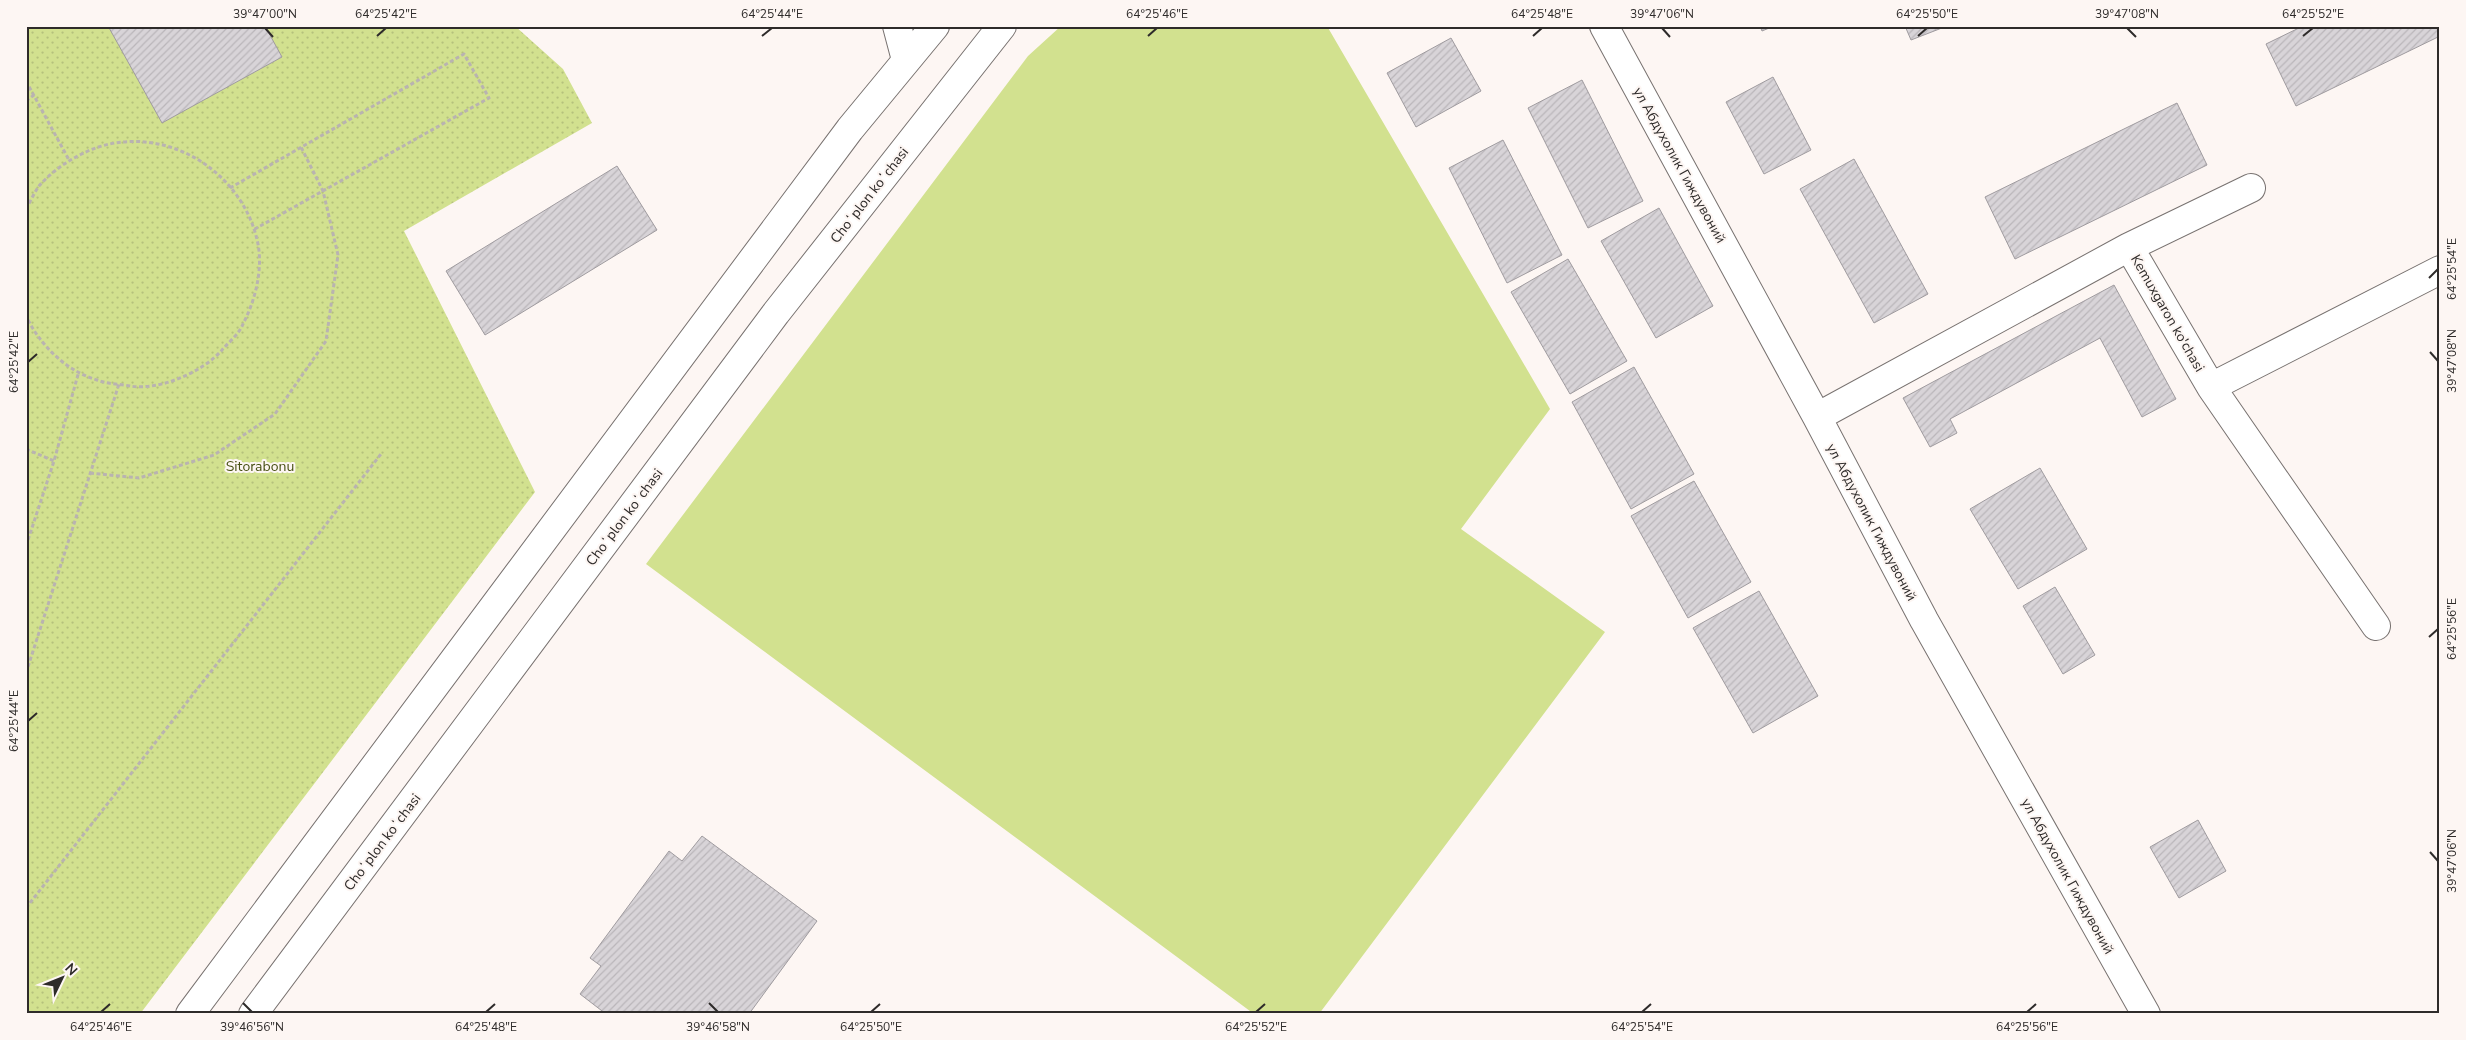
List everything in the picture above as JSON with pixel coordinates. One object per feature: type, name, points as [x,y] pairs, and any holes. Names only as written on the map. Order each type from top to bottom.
[{"type":"main road","points":[[897,26],[906,60]]},
{"type":"main road","points":[[190,1014],[844,137],[934,26]]},
{"type":"main road","name":"Choʻplon koʻchasi","points":[[253,1014],[776,313],[1002,26]]},
{"type":"main road","name":"ул Абдухолик Гиждувоний","points":[[1604,26],[1817,417],[1924,620],[2146,1014]]},
{"type":"main road","points":[[2129,247],[2251,188]]},
{"type":"main road","name":"Kemuxgaron ko'chasi","points":[[1817,417],[2129,247],[2211,387],[2440,270]]},
{"type":"main road","points":[[2211,387],[2376,626]]},
{"type":"path","points":[[230,188],[464,54],[489,98],[253,230]]},
{"type":"path","points":[[26,81],[69,160]]},
{"type":"path","points":[[26,101],[34,95]]},
{"type":"path","points":[[26,209],[39,186],[69,160],[104,144],[144,141],[182,149],[218,172],[244,204],[258,244],[257,287],[243,326],[216,358],[179,379],[138,387],[96,380],[62,362],[34,334],[26,316]]},
{"type":"path","points":[[90,473],[138,478],[214,455],[275,414],[326,341],[338,255],[323,191],[301,147]]},
{"type":"path","points":[[26,546],[54,461],[79,371]]},
{"type":"path","points":[[26,673],[119,384]]},
{"type":"path","points":[[26,449],[54,461]]},
{"type":"path","points":[[26,908],[382,454]]},
{"type":"green space","name":"Sitorabonu","points":[[26,26],[515,26],[563,69],[592,123],[404,231],[535,492],[140,1014],[26,1014]]},
{"type":"green space","points":[[1061,26],[1327,26],[1550,409],[1461,529],[1605,632],[1319,1014],[1254,1014],[646,564],[1028,56]]},
{"type":"building","points":[[108,26],[265,26],[282,57],[162,123]]},
{"type":"building","points":[[1760,26],[1774,26],[1762,31]]},
{"type":"building","points":[[1905,26],[1947,26],[1911,40]]},
{"type":"building","points":[[2303,26],[2440,26],[2440,36],[2296,106],[2266,44]]},
{"type":"building","points":[[1451,38],[1481,91],[1416,127],[1387,73]]},
{"type":"building","points":[[1773,77],[1811,150],[1764,174],[1726,102]]},
{"type":"building","points":[[1582,80],[1643,201],[1588,228],[1528,108]]},
{"type":"building","points":[[2177,103],[2207,165],[2015,259],[1985,197]]},
{"type":"building","points":[[1503,140],[1562,255],[1507,283],[1449,168]]},
{"type":"building","points":[[1854,159],[1928,294],[1874,323],[1800,189]]},
{"type":"building","points":[[617,166],[657,230],[485,335],[446,271]]},
{"type":"building","points":[[1659,208],[1713,306],[1656,338],[1601,241]]},
{"type":"building","points":[[1568,259],[1627,361],[1570,394],[1511,292]]},
{"type":"building","points":[[2114,285],[2176,399],[2142,417],[2100,338],[1950,419],[1957,433],[1930,447],[1903,398]]},
{"type":"building","points":[[1634,367],[1694,474],[1631,509],[1572,402]]},
{"type":"building","points":[[2040,468],[2087,549],[2018,589],[1970,509]]},
{"type":"building","points":[[1694,481],[1751,582],[1688,618],[1631,516]]},
{"type":"building","points":[[2055,587],[2095,655],[2063,674],[2023,606]]},
{"type":"building","points":[[1759,591],[1818,696],[1753,733],[1693,628]]},
{"type":"building","points":[[2198,820],[2226,871],[2179,898],[2150,847]]},
{"type":"building","points":[[702,836],[817,921],[749,1014],[606,1014],[580,994],[601,966],[590,958],[669,851],[682,861]]}]
